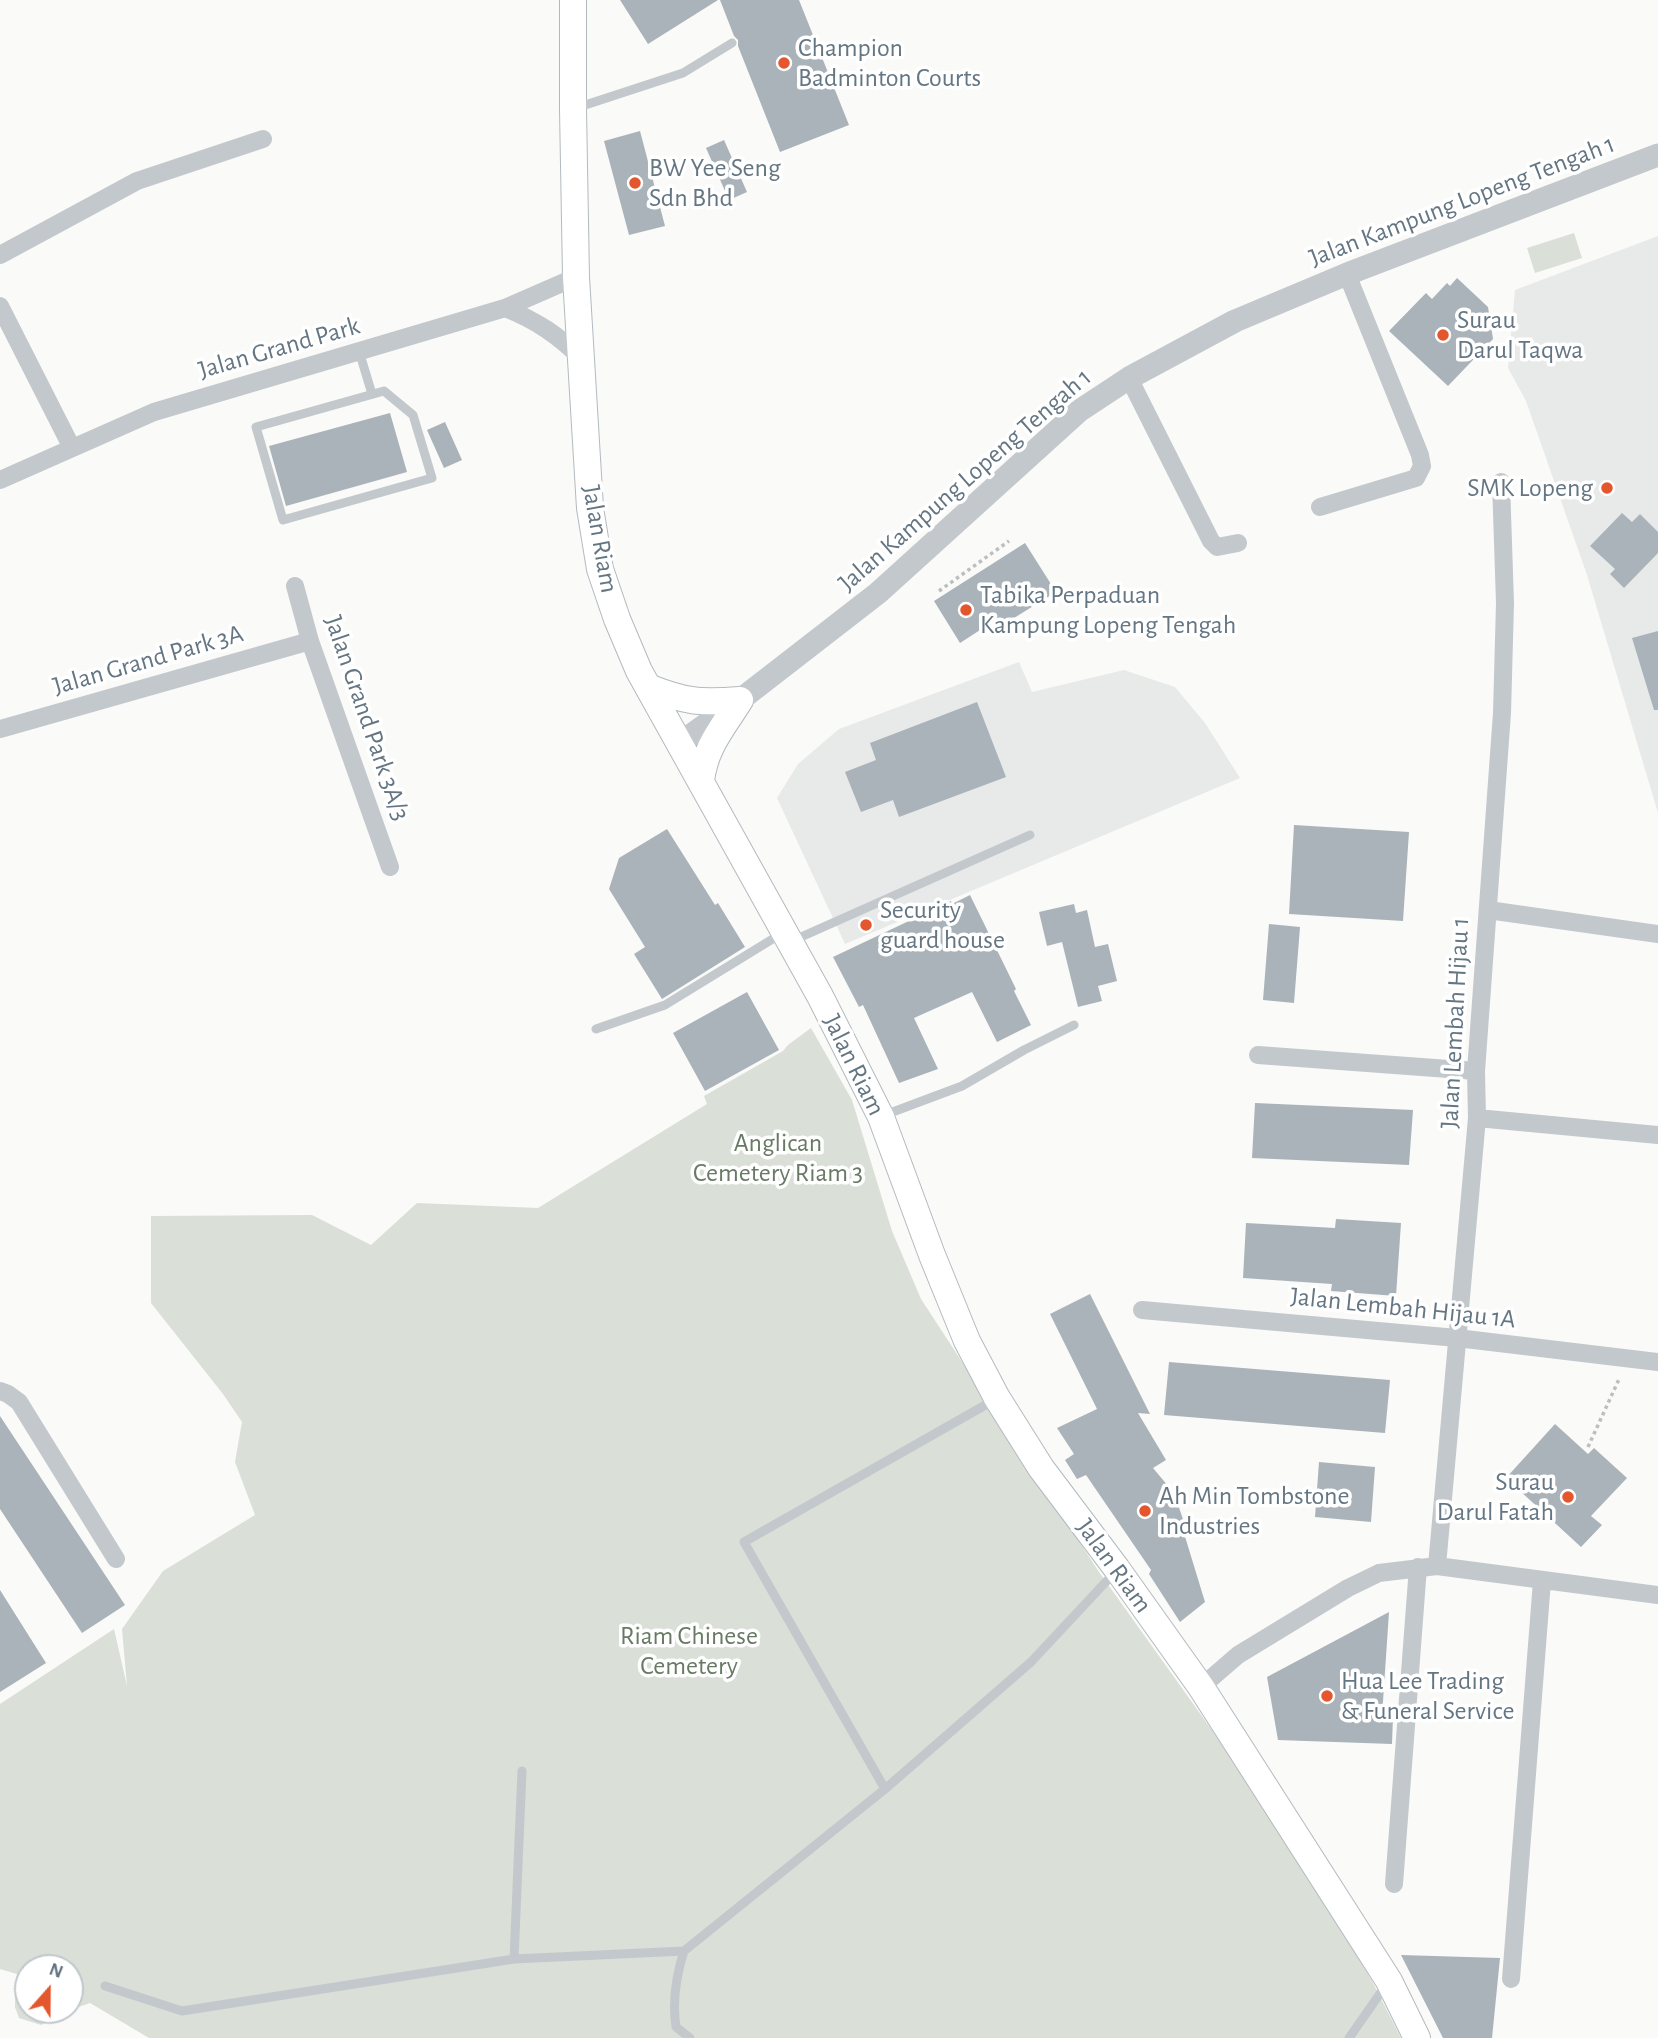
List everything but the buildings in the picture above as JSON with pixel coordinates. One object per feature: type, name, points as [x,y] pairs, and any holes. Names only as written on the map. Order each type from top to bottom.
[{"type":"main road","name":"Jalan Riam","points":[[573,0],[576,277],[590,508],[600,569],[617,619],[639,671],[788,937],[881,1117],[967,1341],[997,1398],[1041,1468],[1201,1687],[1390,1981],[1417,2038]]},
{"type":"main road","points":[[648,687],[693,702],[740,700]]},
{"type":"main road","points":[[701,781],[708,749],[740,700]]},
{"type":"street","points":[[0,255],[137,181],[263,139]]},
{"type":"street","name":"Jalan Kampung Lopeng Tengah 1","points":[[680,743],[878,593],[1079,411],[1129,378],[1235,321],[1347,274],[1658,155]]},
{"type":"street","points":[[1320,507],[1416,478],[1422,466],[1420,455],[1347,274]]},
{"type":"street","name":"Jalan Grand Park","points":[[0,481],[154,412],[505,308],[576,277]]},
{"type":"street","points":[[0,306],[72,448]]},
{"type":"street","points":[[505,308],[545,327],[582,359]]},
{"type":"street","points":[[1129,378],[1211,541],[1217,547],[1238,543]]},
{"type":"street","name":"Jalan Lembah Hijau 1","points":[[1437,1566],[1477,1118],[1476,1071],[1502,713],[1505,617],[1501,482]]},
{"type":"street","name":"Jalan Grand Park 3A/3","points":[[295,586],[310,641],[390,867]]},
{"type":"street","name":"Jalan Grand Park 3A","points":[[0,729],[310,641]]},
{"type":"street","points":[[1488,910],[1658,934]]},
{"type":"street","points":[[1258,1055],[1476,1071]]},
{"type":"street","points":[[1477,1118],[1658,1135]]},
{"type":"street","name":"Jalan Lembah Hijau 1A","points":[[1142,1310],[1457,1338],[1658,1362]]},
{"type":"street","points":[[0,1391],[19,1402],[116,1559]]},
{"type":"street","points":[[1201,1687],[1238,1655],[1348,1588],[1378,1573],[1437,1566],[1658,1595]]},
{"type":"street","points":[[1394,1884],[1418,1567]]},
{"type":"street","points":[[1511,1979],[1542,1581]]},
{"type":"lane","points":[[573,109],[683,73],[732,43]]},
{"type":"lane","points":[[359,351],[372,394]]},
{"type":"lane","points":[[384,391],[413,415],[432,478],[283,520],[256,427],[372,394],[384,391]]},
{"type":"lane","points":[[596,1029],[665,1005],[788,937],[1030,835]]},
{"type":"lane","points":[[881,1117],[962,1086],[1024,1049],[1074,1025]]},
{"type":"lane","points":[[886,1789],[744,1542],[997,1398]]},
{"type":"lane","points":[[690,2038],[676,2027],[673,2008],[678,1970],[684,1951],[886,1789],[1031,1662],[1117,1569]]},
{"type":"lane","points":[[514,1959],[522,1771]]},
{"type":"lane","points":[[105,1986],[183,2011],[514,1959],[684,1951]]},
{"type":"lane","points":[[1349,2038],[1390,1981]]},
{"type":"path","points":[[939,591],[1009,541]]},
{"type":"path","points":[[1588,1447],[1629,1359]]},
{"type":"shaded area","name":"SMK Lopeng","points":[[1658,236],[1658,813],[1587,575],[1526,401],[1508,368],[1515,290]]},
{"type":"shaded area","points":[[1019,662],[1032,692],[1124,670],[1175,687],[1205,723],[1240,778],[845,944],[777,798],[798,764],[839,729]]},
{"type":"green space","points":[[1574,233],[1582,258],[1535,273],[1527,248]]},
{"type":"green space","name":"Riam Chinese Cemetery","points":[[811,1028],[852,1100],[892,1231],[921,1299],[1099,1572],[1299,1857],[1372,1981],[1401,2038],[149,2038],[90,2003],[84,2005],[84,1954],[14,1954],[14,1973],[0,1969],[0,1704],[114,1629],[127,1686],[122,1629],[163,1571],[255,1515],[235,1462],[242,1422],[151,1303],[151,1216],[312,1215],[371,1245],[417,1203],[538,1208],[707,1104],[704,1096],[783,1051]]},
{"type":"place","name":"Champion Badminton Courts","points":[[784,63]]},
{"type":"place","name":"BW Yee Seng Sdn Bhd","points":[[635,183]]},
{"type":"place","name":"Surau Darul Taqwa","points":[[1443,335]]},
{"type":"place","name":"SMK Lopeng","points":[[1607,488]]},
{"type":"place","name":"Tabika Perpaduan Kampung Lopeng Tengah","points":[[966,610]]},
{"type":"place","name":"Security guard house","points":[[866,925]]},
{"type":"place","name":"Surau Darul Fatah","points":[[1568,1497]]},
{"type":"place","name":"Ah Min Tombstone Industries","points":[[1145,1511]]},
{"type":"place","name":"Hua Lee Trading & Funeral Service","points":[[1327,1696]]},
{"type":"park label","name":"Anglican Cemetery Riam 3","points":[[778,1158]]}]
